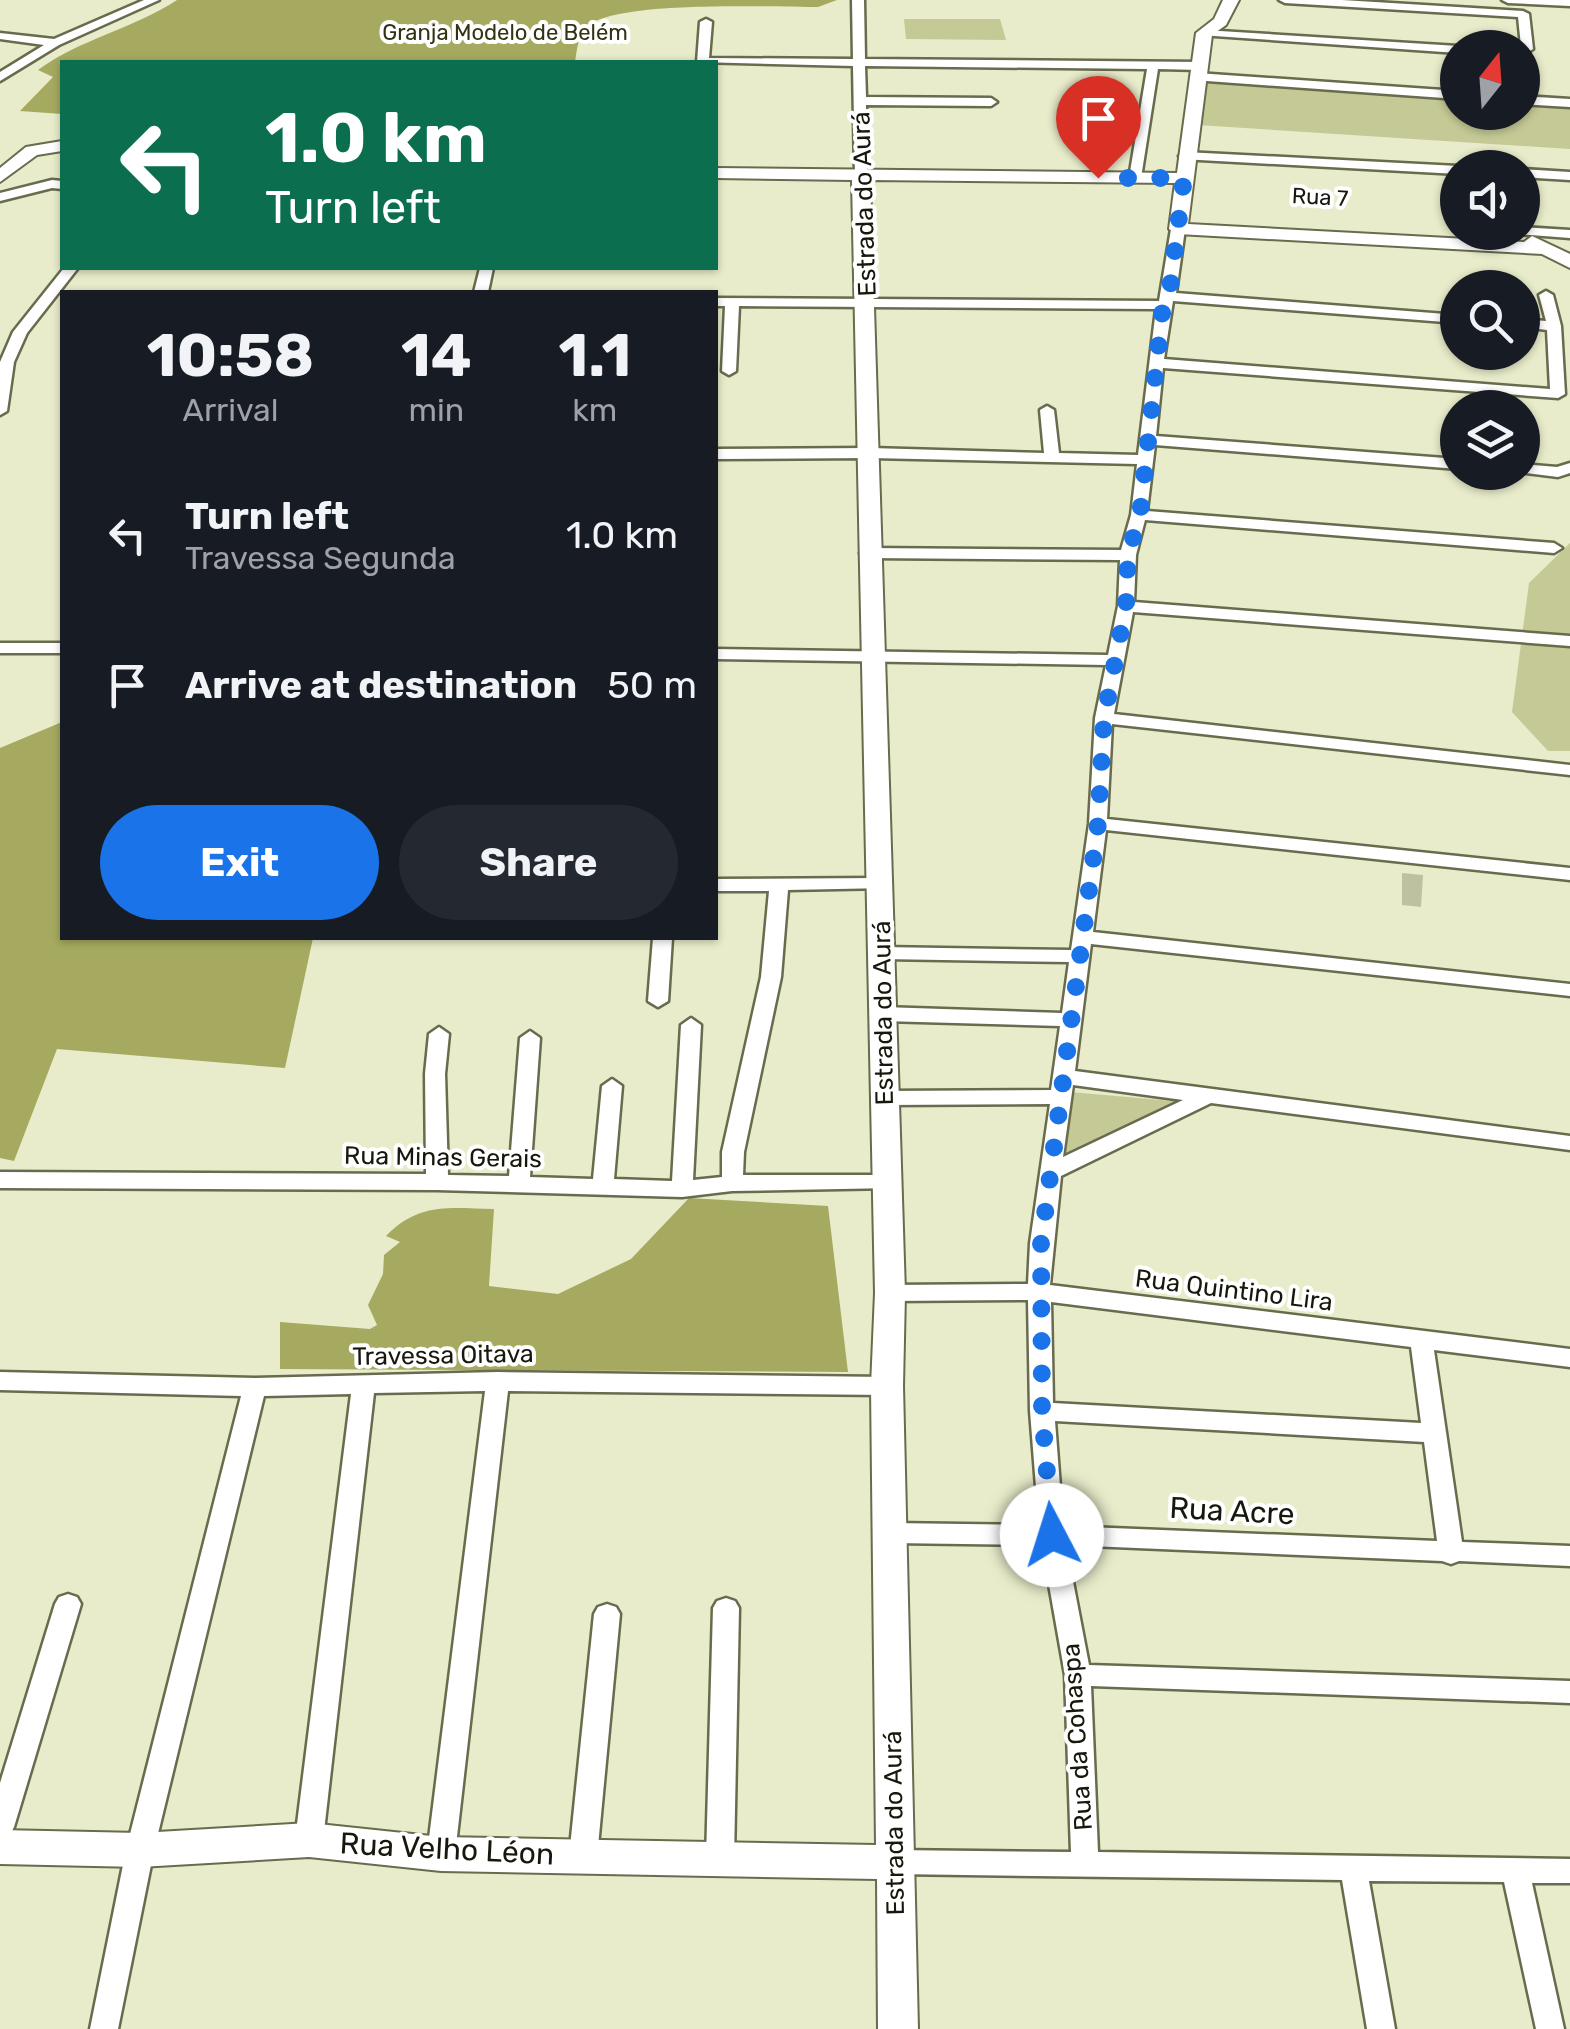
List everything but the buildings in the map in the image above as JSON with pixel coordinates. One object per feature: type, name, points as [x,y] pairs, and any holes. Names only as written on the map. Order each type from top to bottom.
[{"type":"street","points":[[0,77],[55,43],[153,0]]},
{"type":"street","name":"Estrada do Aurá","points":[[858,0],[856,64],[862,70],[861,176],[871,453],[868,553],[890,1293],[887,1386],[898,2029]]},
{"type":"street","points":[[1204,33],[1220,22],[1230,0]]},
{"type":"street","points":[[1284,0],[1523,14],[1524,30]]},
{"type":"street","points":[[1508,0],[1570,4]]},
{"type":"street","points":[[704,60],[706,22]]},
{"type":"street","points":[[1204,33],[1440,49]]},
{"type":"street","name":"Rua da Cohaspa","points":[[1085,1862],[1078,1675],[1052,1535],[1042,1411],[1039,1292],[1051,1172],[1098,824],[1104,718],[1126,606],[1128,555],[1140,515],[1144,460],[1204,33]]},
{"type":"street","points":[[0,36],[55,43]]},
{"type":"street","points":[[1422,48],[1440,56]]},
{"type":"street","points":[[718,62],[1153,66],[1440,94]]},
{"type":"street","points":[[0,66],[15,66]]},
{"type":"street","points":[[1135,178],[1153,66]]},
{"type":"street","points":[[1540,99],[1548,102]]},
{"type":"street","points":[[862,101],[992,102]]},
{"type":"street","points":[[1540,101],[1570,103]]},
{"type":"street","points":[[0,178],[32,151],[60,146]]},
{"type":"street","points":[[1185,156],[1440,169]]},
{"type":"street","points":[[718,173],[1184,178]]},
{"type":"street","points":[[1540,174],[1570,176]]},
{"type":"street","points":[[0,197],[60,185]]},
{"type":"street","points":[[1178,221],[1546,249]]},
{"type":"street","name":"Rua 7","points":[[1178,221],[1440,227]]},
{"type":"street","points":[[1540,233],[1570,234]]},
{"type":"street","points":[[1540,245],[1570,262]]},
{"type":"street","points":[[0,411],[7,362],[20,332],[69,270]]},
{"type":"street","points":[[1159,362],[1558,394],[1554,326],[1546,295]]},
{"type":"street","points":[[718,302],[1166,301],[1440,317]]},
{"type":"street","points":[[729,371],[732,302]]},
{"type":"street","points":[[1540,325],[1554,326]]},
{"type":"street","points":[[1047,410],[1052,456]]},
{"type":"street","points":[[1147,440],[1440,463]]},
{"type":"street","points":[[718,454],[871,453],[1144,460]]},
{"type":"street","points":[[1540,470],[1570,468]]},
{"type":"street","points":[[1140,515],[1554,548]]},
{"type":"street","points":[[868,553],[1128,555]]},
{"type":"street","points":[[1126,606],[1570,641]]},
{"type":"street","points":[[0,648],[60,648]]},
{"type":"street","points":[[718,654],[1117,660]]},
{"type":"street","points":[[1104,718],[1570,770]]},
{"type":"street","points":[[1098,824],[1570,874]]},
{"type":"street","points":[[732,1183],[734,1152],[771,977],[779,884]]},
{"type":"street","points":[[718,885],[880,884]]},
{"type":"street","points":[[658,1002],[662,940]]},
{"type":"street","points":[[882,954],[1082,946],[1570,990]]},
{"type":"street","points":[[883,1014],[1072,1020]]},
{"type":"street","points":[[682,1189],[690,1024]]},
{"type":"street","points":[[437,1182],[435,1074],[439,1034]]},
{"type":"street","points":[[518,1184],[530,1038]]},
{"type":"street","points":[[603,1187],[612,1086]]},
{"type":"street","points":[[884,1098],[1063,1087],[1208,1096],[1570,1143]]},
{"type":"street","points":[[1051,1172],[1208,1096]]},
{"type":"street","name":"Rua Minas Gerais","points":[[0,1180],[437,1182],[682,1189],[732,1183],[885,1183]]},
{"type":"street","name":"Rua Quintino Lira","points":[[890,1293],[1039,1292],[1570,1358]]},
{"type":"street","points":[[1422,1342],[1451,1554]]},
{"type":"street","name":"Travessa Oitava","points":[[0,1381],[255,1387],[498,1381],[887,1386]]},
{"type":"street","points":[[441,1854],[498,1381]]},
{"type":"street","points":[[309,1840],[364,1384]]},
{"type":"street","points":[[104,2029],[140,1850],[255,1387]]},
{"type":"street","points":[[1042,1411],[1432,1433]]},
{"type":"street","name":"Rua Acre","points":[[892,1533],[1052,1535],[1570,1556]]},
{"type":"street","points":[[0,1827],[68,1604]]},
{"type":"street","points":[[720,1859],[726,1608]]},
{"type":"street","points":[[583,1856],[607,1614]]},
{"type":"street","points":[[1078,1675],[1570,1692]]},
{"type":"street","name":"Rua Velho Léon","points":[[0,1847],[140,1850],[309,1840],[441,1854],[894,1862]]},
{"type":"street","points":[[894,1862],[1085,1862],[1294,1876],[1353,1867],[1570,1870]]},
{"type":"street","points":[[1353,1867],[1381,2029]]},
{"type":"street","points":[[1515,1870],[1550,2029]]},
{"type":"green space","name":"Granja Modelo de Belém","points":[[177,0],[837,0],[818,7],[696,7],[630,12],[587,26],[575,60],[60,60],[60,114],[20,111],[53,77],[38,70],[71,50]]},
{"type":"green space","points":[[904,19],[1000,19],[1006,40],[906,39]]},
{"type":"green space","points":[[1206,77],[1440,94],[1440,130],[1540,130],[1540,100],[1570,103],[1570,149],[1198,125]]},
{"type":"green space","points":[[1570,543],[1570,751],[1548,751],[1512,712],[1529,583]]},
{"type":"green space","points":[[60,723],[60,940],[313,940],[285,1068],[57,1049],[14,1161],[0,1158],[0,748]]},
{"type":"green space","points":[[1070,1092],[1184,1102],[1064,1154]]},
{"type":"green space","points":[[689,1198],[828,1206],[848,1372],[280,1369],[280,1322],[370,1329],[377,1325],[368,1305],[383,1274],[384,1255],[400,1242],[386,1236],[410,1217],[436,1209],[494,1209],[489,1286],[558,1294],[631,1259]]},
{"type":"route","points":[[1052,1535],[1038,1306],[1041,1243],[1098,824],[1104,718],[1126,606],[1128,555],[1140,515],[1163,305],[1169,297],[1184,178],[1098,178]]}]
